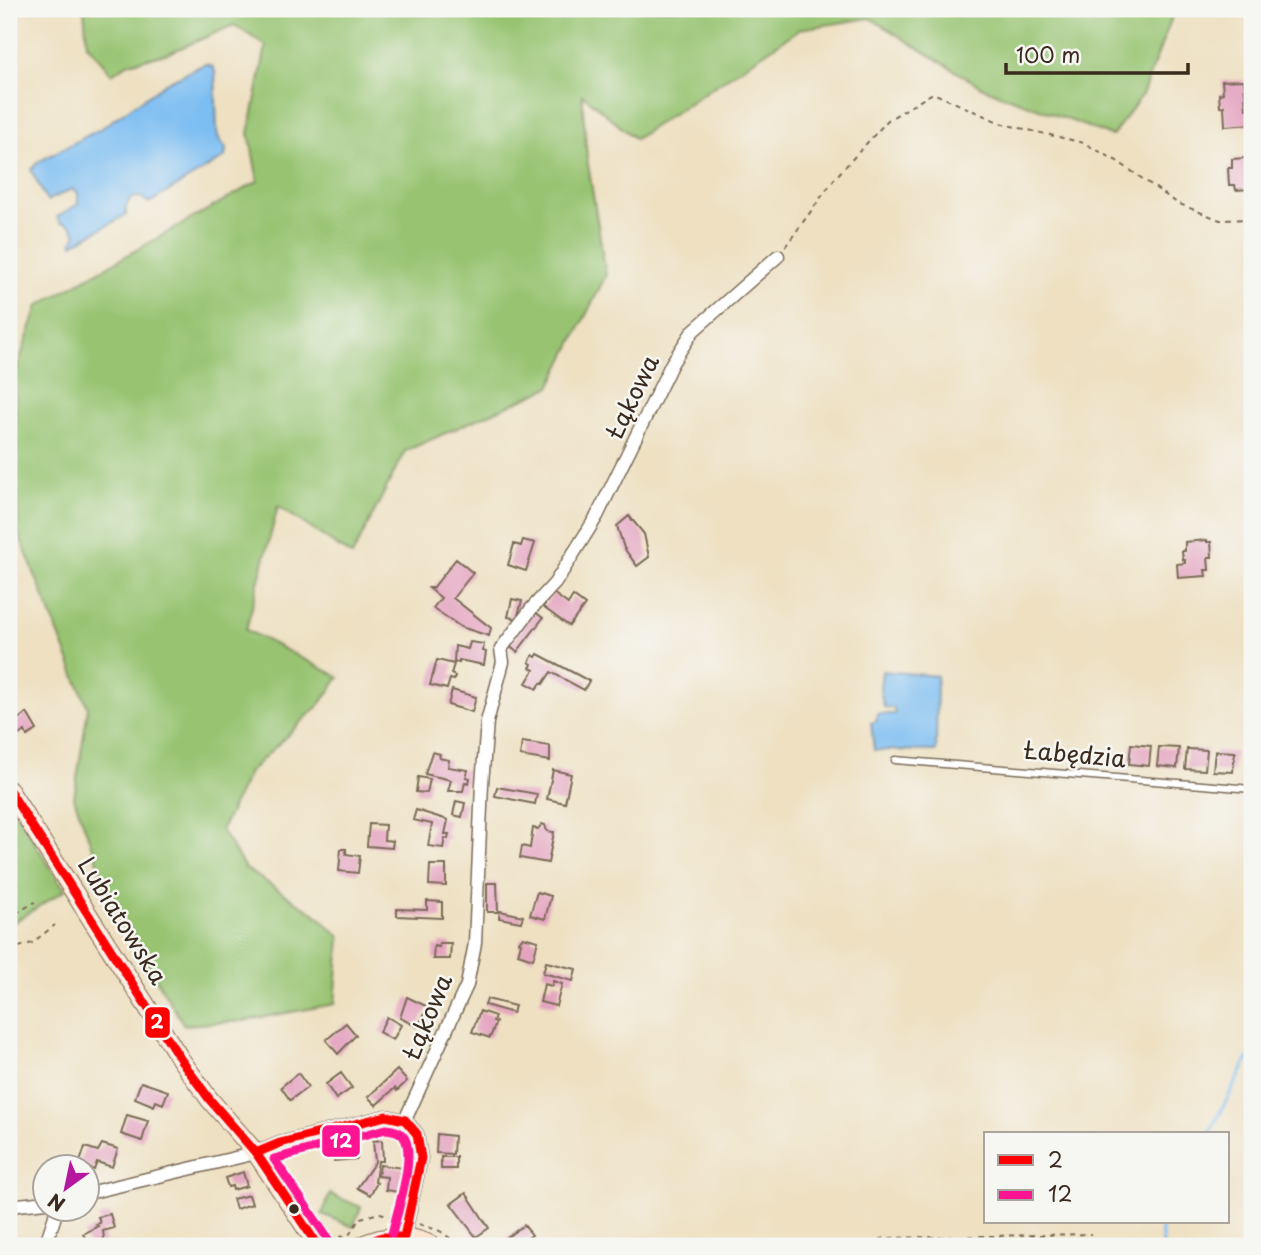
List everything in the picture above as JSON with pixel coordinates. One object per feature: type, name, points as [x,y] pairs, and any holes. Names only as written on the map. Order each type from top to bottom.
[{"type":"street","name":"Łąkowa","points":[[405,1120],[467,985],[475,943],[487,722],[503,662],[501,649],[555,583],[597,516],[672,363],[693,331],[778,256]]},
{"type":"street","name":"Lubiatowska","points":[[9,790],[181,1060],[323,1242]]},
{"type":"street","points":[[102,1190],[256,1153],[280,1143],[386,1116],[405,1120],[417,1134],[421,1158],[406,1229]]},
{"type":"street","points":[[9,1206],[32,1204]]},
{"type":"street","points":[[45,1246],[52,1224]]},
{"type":"street","points":[[361,1246],[406,1229]]},
{"type":"street","points":[[406,1229],[433,1246]]},
{"type":"lane","name":"Łabędzia","points":[[895,760],[1252,789]]},
{"type":"path","points":[[778,256],[835,178],[888,120],[933,93],[1003,124],[1084,143],[1177,203],[1220,220],[1252,219]]},
{"type":"path","points":[[9,914],[10,917],[35,902]]},
{"type":"path","points":[[9,950],[32,943],[55,925]]},
{"type":"path","points":[[323,1242],[349,1235],[360,1218],[380,1213],[406,1229]]},
{"type":"path","points":[[872,1246],[876,1241],[886,1238],[1091,1234]]},
{"type":"green space","points":[[84,9],[1178,9],[1174,12],[1142,95],[1112,136],[983,88],[870,18],[800,29],[635,139],[582,94],[587,158],[606,275],[550,387],[405,451],[352,556],[278,506],[246,630],[339,677],[321,703],[249,772],[221,830],[245,868],[318,916],[340,937],[335,1004],[243,1021],[184,1025],[118,917],[74,798],[88,708],[18,532],[15,374],[38,306],[258,181],[249,133],[266,46],[234,25],[169,53],[129,63],[112,74],[87,44]]},
{"type":"green space","points":[[9,803],[65,890],[9,925]]},
{"type":"green space","points":[[330,1194],[361,1207],[353,1227],[322,1214]]},
{"type":"water","points":[[205,64],[212,66],[215,71],[217,132],[226,148],[225,157],[149,203],[141,197],[131,198],[126,206],[126,215],[73,244],[76,236],[73,228],[61,223],[57,217],[78,204],[78,193],[72,189],[47,201],[31,170],[38,162],[100,129],[167,82]]},
{"type":"water","points":[[882,671],[937,676],[936,751],[874,750],[871,723],[877,721],[877,714],[895,714],[894,708],[884,707],[880,689]]},
{"type":"building","points":[[1244,80],[1246,109],[1252,109],[1252,124],[1225,126],[1224,106],[1220,107],[1219,94],[1223,93],[1222,81]]},
{"type":"building","points":[[1246,158],[1247,165],[1252,165],[1252,189],[1236,190],[1235,185],[1229,185],[1228,168],[1232,168],[1232,159]]},
{"type":"building","points":[[629,516],[644,534],[649,557],[637,566],[624,548],[617,526]]},
{"type":"building","points":[[523,540],[535,543],[526,571],[508,565],[514,544],[521,546]]},
{"type":"building","points":[[1185,542],[1211,542],[1212,557],[1208,557],[1209,570],[1205,570],[1206,576],[1178,578],[1177,564],[1185,563],[1182,551],[1185,551]]},
{"type":"building","points":[[456,559],[473,573],[453,598],[491,628],[489,636],[461,627],[433,608],[441,598],[429,588],[433,588]]},
{"type":"building","points":[[553,593],[568,604],[573,596],[585,605],[569,626],[543,607]]},
{"type":"building","points":[[512,599],[522,601],[517,619],[508,617]]},
{"type":"building","points":[[534,611],[543,618],[517,652],[508,645]]},
{"type":"building","points":[[470,642],[484,644],[484,665],[459,660],[459,663],[454,662],[455,646],[468,649]]},
{"type":"building","points":[[538,654],[589,681],[584,690],[551,672],[537,689],[526,683],[534,670],[530,668],[532,664],[529,662],[533,655],[536,657]]},
{"type":"building","points":[[437,660],[454,664],[451,674],[455,676],[454,680],[450,679],[447,689],[430,685]]},
{"type":"building","points":[[452,690],[476,697],[472,712],[448,705]]},
{"type":"building","points":[[27,713],[37,730],[27,736],[25,731],[9,741],[9,725]]},
{"type":"building","points":[[522,742],[550,746],[550,761],[520,756]]},
{"type":"building","points":[[1131,744],[1151,746],[1149,766],[1129,764]]},
{"type":"building","points":[[1159,747],[1179,748],[1177,768],[1157,766]]},
{"type":"building","points":[[1187,749],[1207,750],[1205,770],[1185,769]]},
{"type":"building","points":[[1215,751],[1235,752],[1233,772],[1213,771]]},
{"type":"building","points":[[432,752],[440,754],[439,758],[449,760],[448,767],[468,770],[466,777],[470,778],[469,783],[465,782],[463,791],[448,791],[451,780],[425,774]]},
{"type":"building","points":[[553,770],[571,774],[565,803],[547,799]]},
{"type":"building","points":[[418,777],[430,779],[427,793],[416,792]]},
{"type":"building","points":[[497,787],[537,794],[535,804],[495,796]]},
{"type":"building","points":[[456,801],[465,803],[462,817],[453,815]]},
{"type":"building","points":[[416,810],[448,820],[445,834],[449,834],[448,839],[445,838],[443,848],[428,846],[432,824],[413,820]]},
{"type":"building","points":[[369,824],[385,825],[384,840],[393,841],[392,848],[367,846]]},
{"type":"building","points":[[542,824],[547,831],[554,832],[548,863],[520,858],[522,846],[530,848],[533,828],[538,829]]},
{"type":"building","points":[[341,849],[346,849],[346,854],[360,856],[358,873],[339,871]]},
{"type":"building","points":[[430,865],[446,865],[446,886],[429,885]]},
{"type":"building","points":[[487,883],[497,883],[498,912],[487,912]]},
{"type":"building","points":[[537,892],[551,896],[545,919],[530,915]]},
{"type":"building","points":[[427,901],[442,902],[442,918],[397,916],[397,909],[427,910]]},
{"type":"building","points":[[500,911],[523,916],[521,922],[499,918]]},
{"type":"building","points":[[523,937],[538,941],[533,959],[518,954],[519,942]]},
{"type":"building","points":[[439,943],[451,943],[450,959],[433,959],[434,946],[439,947]]},
{"type":"building","points":[[546,962],[576,969],[573,981],[543,973]]},
{"type":"building","points":[[553,981],[562,984],[556,1006],[540,1002],[544,984],[552,986]]},
{"type":"building","points":[[407,997],[428,1007],[418,1027],[400,1018]]},
{"type":"building","points":[[487,999],[515,1006],[513,1013],[485,1005]]},
{"type":"building","points":[[480,1011],[495,1016],[493,1021],[496,1022],[490,1038],[472,1032]]},
{"type":"building","points":[[387,1017],[401,1025],[393,1040],[379,1032]]},
{"type":"building","points":[[346,1023],[356,1035],[338,1054],[326,1040]]},
{"type":"building","points":[[397,1070],[407,1081],[376,1105],[368,1097]]},
{"type":"building","points":[[298,1073],[308,1087],[290,1100],[281,1087]]},
{"type":"building","points":[[341,1073],[352,1088],[336,1099],[326,1084]]},
{"type":"building","points":[[141,1082],[168,1091],[163,1104],[156,1101],[154,1106],[135,1098]]},
{"type":"building","points":[[127,1115],[148,1121],[142,1141],[121,1134]]},
{"type":"building","points":[[437,1134],[454,1136],[453,1154],[436,1153]]},
{"type":"building","points":[[382,1140],[383,1161],[378,1161],[377,1183],[370,1195],[357,1188],[375,1162],[373,1141]]},
{"type":"building","points":[[102,1144],[118,1149],[112,1167],[102,1164],[102,1154],[83,1154],[85,1147],[98,1151]]},
{"type":"building","points":[[356,1145],[357,1159],[334,1161],[333,1147]]},
{"type":"building","points":[[441,1157],[456,1157],[456,1169],[441,1169]]},
{"type":"building","points":[[380,1165],[403,1168],[399,1192],[386,1190],[387,1177],[378,1176]]},
{"type":"building","points":[[243,1172],[247,1186],[233,1190],[232,1186],[228,1187],[225,1178]]},
{"type":"building","points":[[466,1193],[489,1228],[476,1237],[451,1204]]},
{"type":"building","points":[[249,1195],[252,1204],[236,1209],[233,1199]]},
{"type":"building","points":[[110,1214],[114,1228],[103,1231],[105,1246],[82,1246],[88,1243],[83,1234],[98,1226],[96,1224],[102,1224],[102,1216]]},
{"type":"building","points":[[524,1225],[532,1235],[516,1246],[508,1246],[503,1240]]},
{"type":"waterway","points":[[1210,1132],[1252,1051]]},
{"type":"waterway","points":[[1162,1224],[1163,1246]]},
{"type":"transit line","name":"2","points":[[9,790],[181,1060],[210,1100],[256,1153],[318,1246]]},
{"type":"transit line","name":"2","points":[[256,1153],[280,1143],[386,1116],[405,1120],[417,1134],[421,1158],[404,1237],[382,1237],[361,1246]]},
{"type":"transit line","name":"12","points":[[328,1239],[274,1159],[386,1129],[401,1134],[408,1148],[407,1172],[392,1234]]}]
